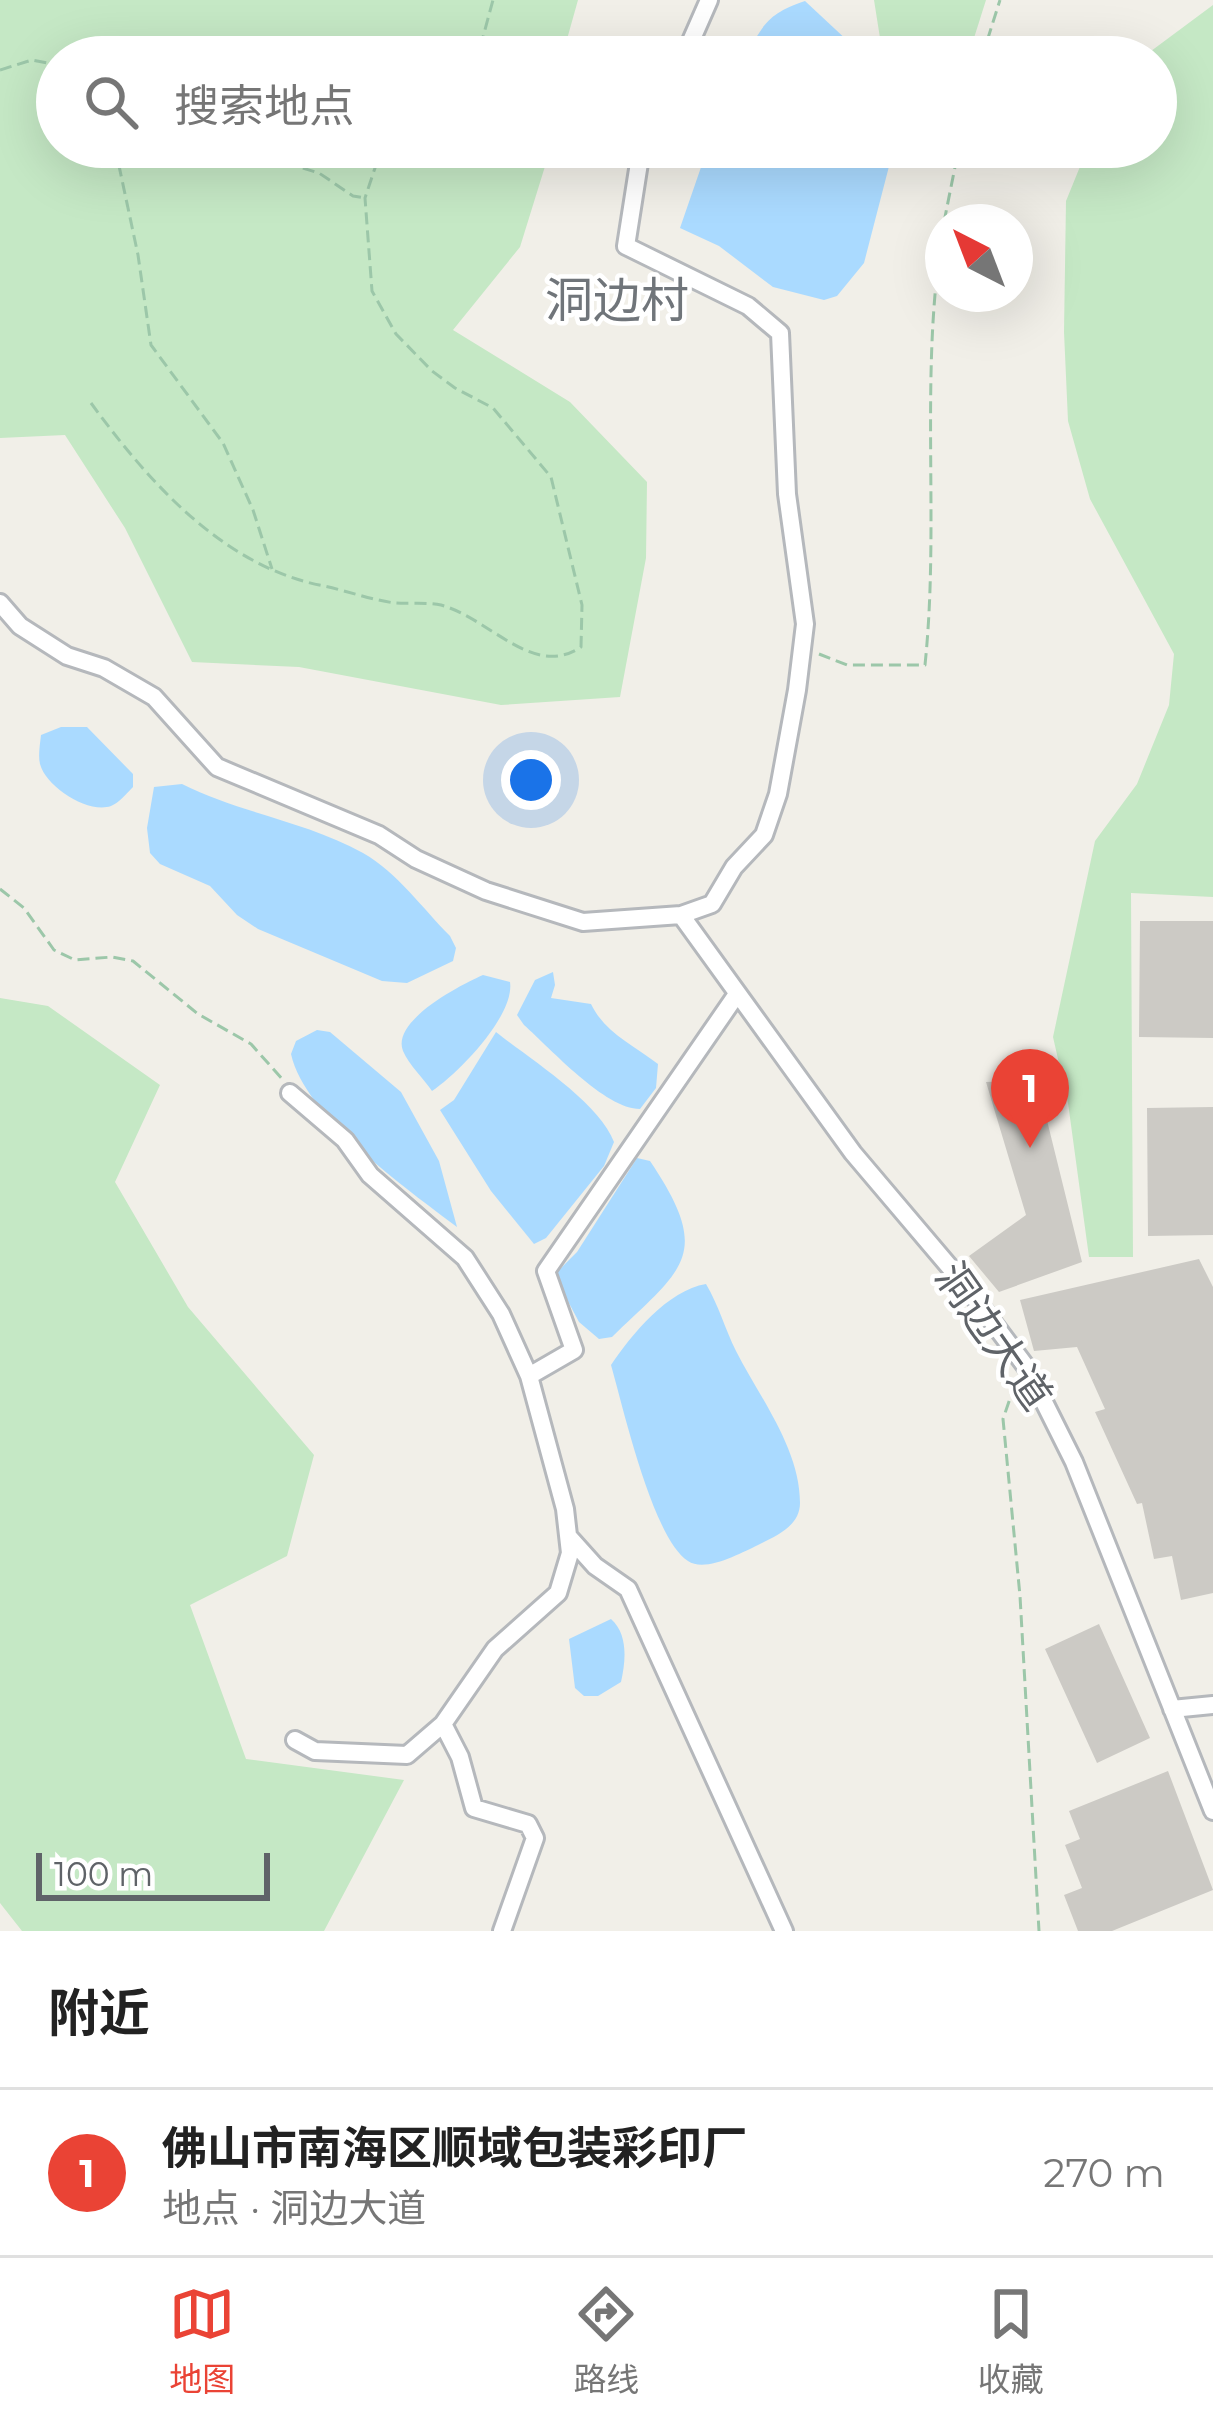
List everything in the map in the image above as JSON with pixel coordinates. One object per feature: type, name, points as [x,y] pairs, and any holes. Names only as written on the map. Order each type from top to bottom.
[{"type":"street","points":[[693,36],[709,0]]},
{"type":"street","points":[[0,603],[20,626],[67,656],[104,668],[154,697],[217,767],[360,827],[416,859],[533,909],[584,922],[681,915],[712,904],[734,867],[764,835],[778,794],[805,624],[787,494],[780,333],[748,305],[626,246],[639,168]]},
{"type":"street","name":"洞边大道","points":[[681,915],[853,1153],[964,1284],[1027,1368],[1074,1462],[1213,1810]]},
{"type":"street","points":[[529,1376],[574,1350],[546,1271],[736,994]]},
{"type":"street","points":[[290,1093],[345,1140],[370,1175],[465,1258],[501,1314],[529,1376],[566,1509],[570,1552],[559,1593],[495,1649],[443,1724],[407,1755],[315,1750],[295,1740]]},
{"type":"street","points":[[568,1537],[595,1566],[628,1589],[784,1931]]},
{"type":"street","points":[[1172,1709],[1213,1705]]},
{"type":"street","points":[[443,1724],[460,1757],[474,1808],[528,1824],[536,1838],[502,1931]]},
{"type":"path","points":[[483,36],[493,0]]},
{"type":"path","points":[[989,36],[1000,0]]},
{"type":"path","points":[[0,70],[36,61]]},
{"type":"path","points":[[119,168],[151,345],[223,443],[273,570]]},
{"type":"path","points":[[303,168],[365,198]]},
{"type":"path","points":[[91,403],[168,499],[273,570],[392,602],[438,604],[548,659],[566,657],[581,647],[582,605],[551,476],[493,407],[432,371],[396,334],[372,290],[365,198],[375,168]]},
{"type":"path","points":[[948,204],[955,168]]},
{"type":"path","points":[[801,651],[847,665],[925,665],[931,610],[930,354],[934,312]]},
{"type":"path","points":[[0,889],[25,908],[54,950],[75,960],[112,957],[133,961],[198,1014],[250,1044],[290,1093]]},
{"type":"path","points":[[1027,1368],[1011,1388],[1003,1419],[1020,1597],[1039,1931]]},
{"type":"green space","points":[[0,0],[578,0],[568,36],[36,36],[36,168],[544,168],[520,247],[453,330],[570,402],[647,482],[646,558],[620,697],[501,705],[299,667],[192,662],[125,528],[65,435],[0,438]]},
{"type":"green space","points":[[874,0],[986,0],[975,36],[880,36]]},
{"type":"green space","points":[[1213,5],[1213,897],[1131,893],[1133,1257],[1089,1257],[1068,1103],[1053,1037],[1095,841],[1137,784],[1169,705],[1174,654],[1090,499],[1068,421],[1066,201],[1079,168],[1177,168],[1177,36],[1171,36]]},
{"type":"green space","points":[[0,998],[48,1006],[160,1085],[115,1182],[188,1307],[314,1455],[287,1556],[190,1605],[246,1759],[404,1780],[324,1931],[22,1931],[0,1903]]},
{"type":"water","points":[[805,1],[842,36],[757,36],[782,11]]},
{"type":"water","points":[[701,168],[889,168],[864,263],[837,296],[824,300],[773,287],[719,246],[680,228]]},
{"type":"water","points":[[61,727],[87,727],[133,774],[133,787],[117,803],[102,807],[80,802],[59,790],[44,773],[39,761],[41,735]]},
{"type":"water","points":[[182,784],[363,853],[398,880],[450,936],[456,948],[453,961],[407,983],[382,981],[258,929],[210,886],[160,864],[150,853],[147,828],[154,787]]},
{"type":"water","points":[[553,972],[551,998],[591,1004],[611,1030],[658,1064],[656,1088],[640,1109],[595,1089],[517,1015],[535,980]]},
{"type":"water","points":[[483,975],[510,982],[504,1010],[470,1057],[432,1091],[403,1051],[407,1028],[430,1005]]},
{"type":"water","points":[[317,1030],[330,1032],[401,1092],[439,1161],[457,1227],[360,1150],[316,1102],[291,1054],[296,1041]]},
{"type":"water","points":[[496,1032],[579,1097],[614,1142],[604,1166],[546,1238],[534,1244],[491,1191],[440,1110],[454,1100]]},
{"type":"water","points":[[637,1158],[650,1161],[670,1193],[685,1240],[682,1259],[637,1314],[612,1337],[599,1339],[579,1322],[554,1275],[577,1252]]},
{"type":"water","points":[[706,1284],[786,1444],[800,1503],[796,1518],[779,1534],[733,1557],[704,1565],[688,1561],[663,1527],[611,1365],[665,1304]]},
{"type":"water","points":[[611,1619],[624,1648],[621,1682],[598,1696],[584,1696],[575,1688],[569,1639]]},
{"type":"building","points":[[1140,921],[1213,921],[1213,1038],[1139,1037]]},
{"type":"building","points":[[1037,1080],[1082,1262],[999,1292],[969,1256],[1026,1215],[986,1082]]},
{"type":"building","points":[[1213,1107],[1213,1235],[1148,1236],[1147,1108]]},
{"type":"building","points":[[1199,1259],[1213,1287],[1213,1593],[1181,1600],[1172,1556],[1154,1559],[1142,1503],[1137,1504],[1095,1412],[1105,1409],[1077,1347],[1034,1351],[1020,1300]]},
{"type":"building","points":[[1099,1624],[1150,1738],[1097,1763],[1045,1649]]},
{"type":"building","points":[[1168,1771],[1213,1890],[1112,1931],[1078,1931],[1064,1895],[1082,1888],[1065,1845],[1080,1839],[1069,1811]]},
{"type":"place","name":"佛山市南海区顺域包装彩印厂","points":[[1030,1148]]},
{"type":"district","name":"洞边村","points":[[617,300]]}]
